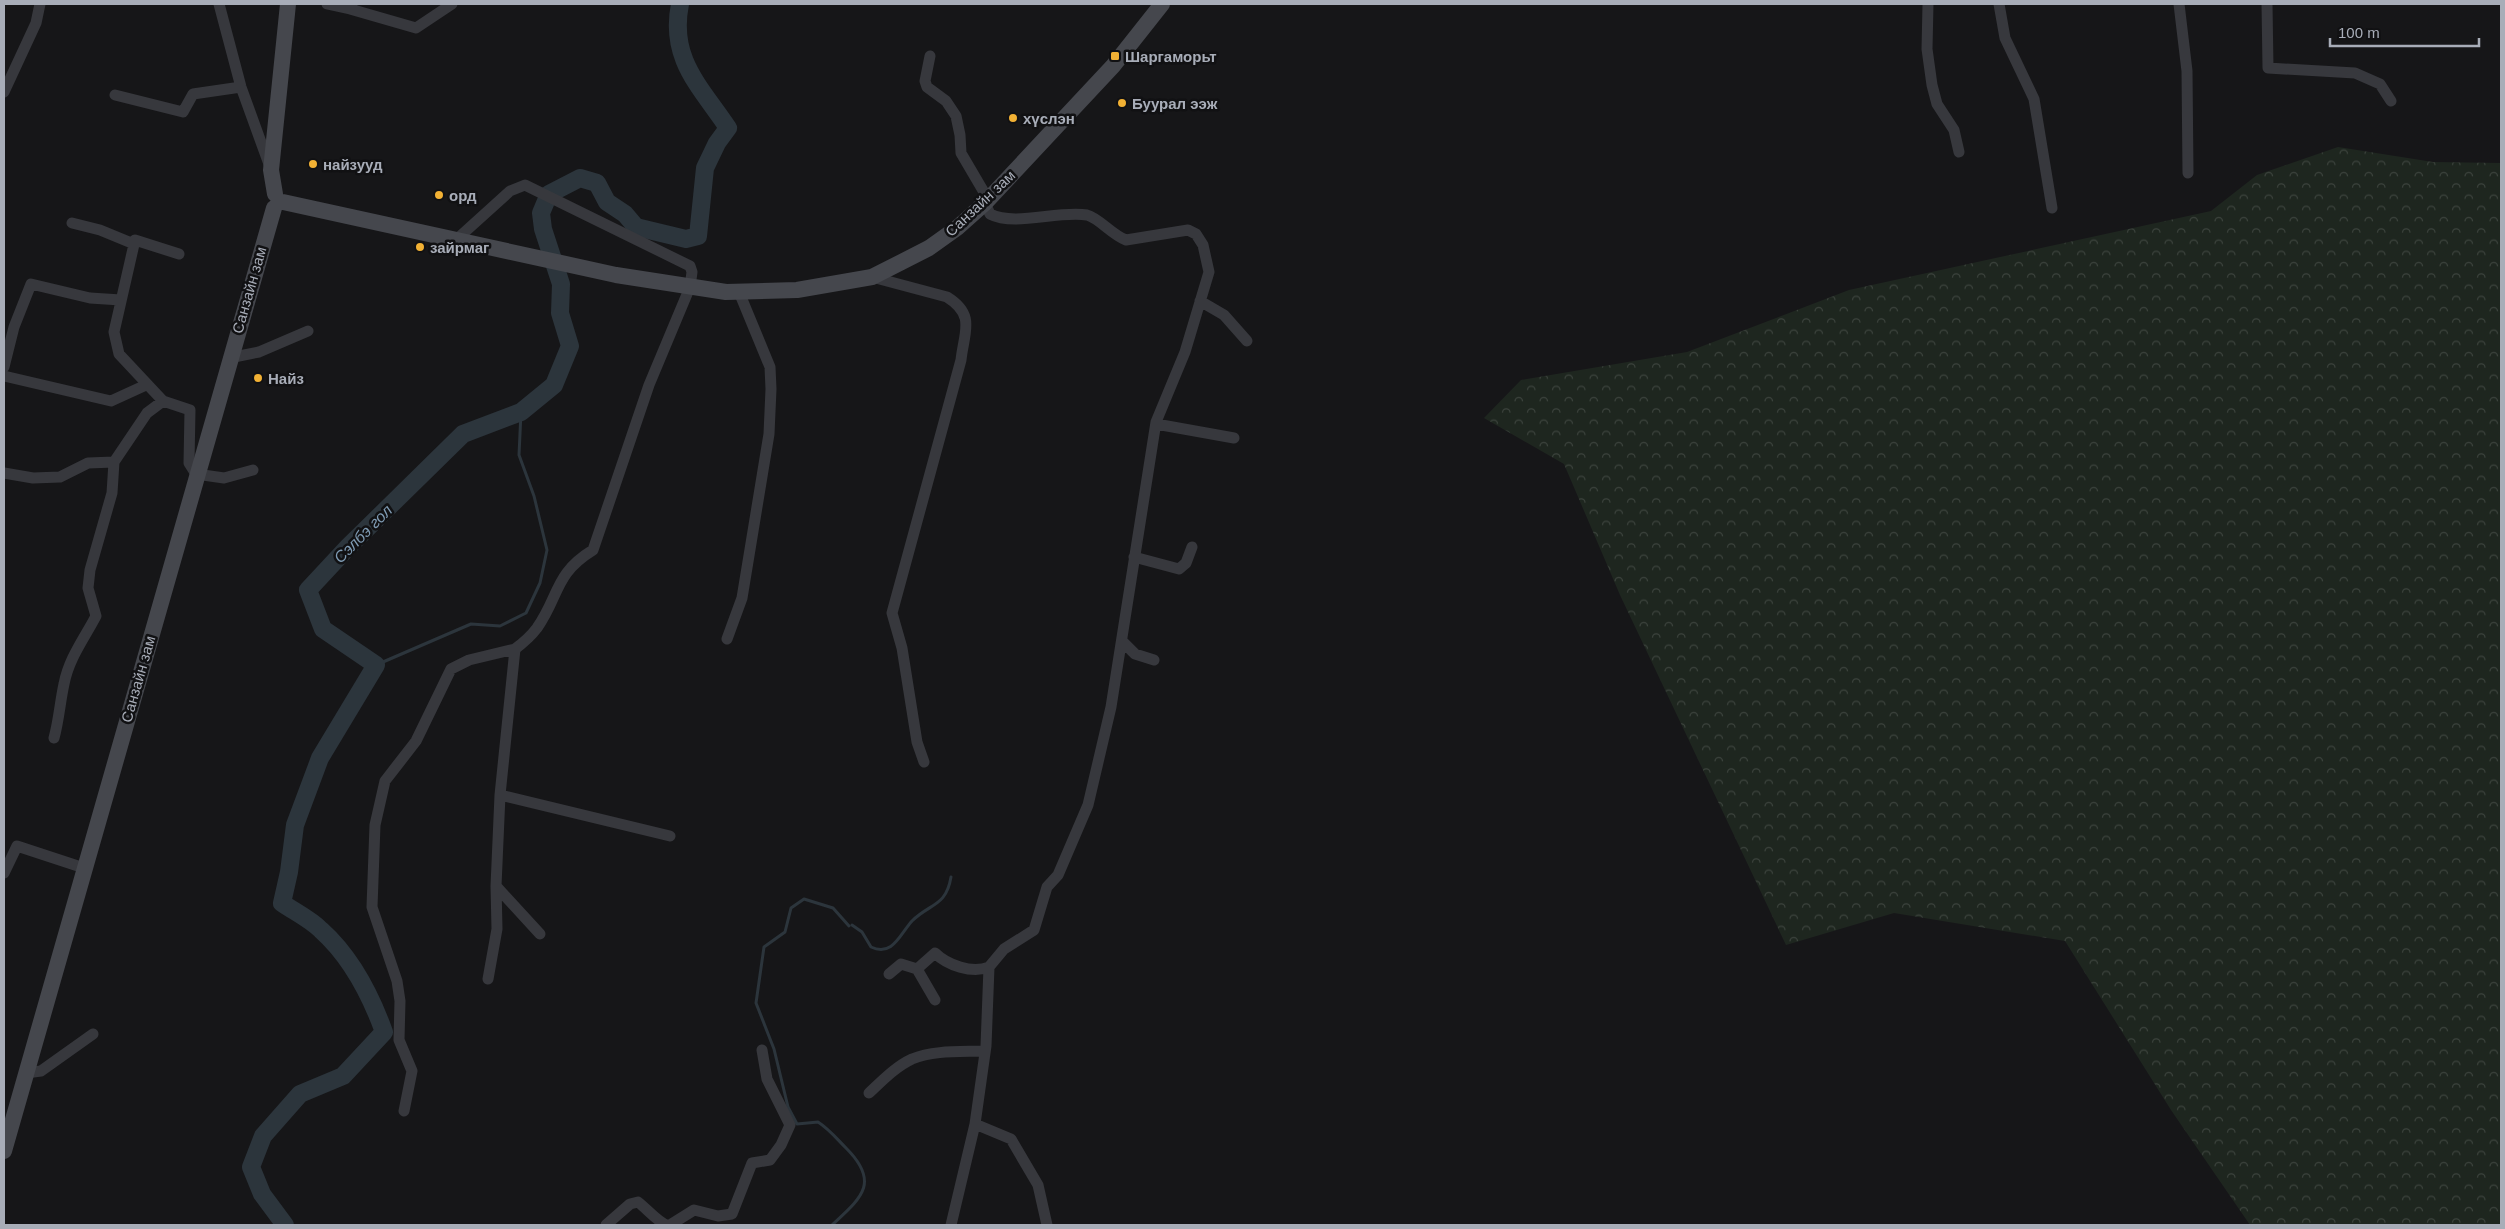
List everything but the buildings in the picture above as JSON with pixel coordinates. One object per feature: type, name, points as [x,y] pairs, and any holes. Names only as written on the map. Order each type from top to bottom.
[{"type":"main road","points":[[288,4],[271,170],[277,201],[457,239]]},
{"type":"main road","name":"Санзайн зам","points":[[457,239],[616,275],[738,292],[797,290],[872,277],[928,248],[957,228],[986,201],[1113,66],[1162,4]]},
{"type":"main road","name":"Санзайн зам","points":[[4,1151],[196,474],[277,201]]},
{"type":"street","points":[[5,86],[36,23],[40,4]]},
{"type":"street","points":[[219,4],[241,87],[271,170]]},
{"type":"street","points":[[327,4],[351,6],[416,28],[452,4]]},
{"type":"street","points":[[1928,4],[1928,49],[1932,85],[1936,104],[1954,130],[1958,152]]},
{"type":"street","points":[[1999,4],[2005,38],[2034,99],[2052,208]]},
{"type":"street","points":[[2179,4],[2186,70],[2188,173]]},
{"type":"street","points":[[2267,4],[2268,68],[2356,73],[2380,84],[2391,101]]},
{"type":"street","points":[[917,969],[935,952],[945,963],[980,971],[989,967],[1004,949],[1034,930],[1047,887],[1058,875],[1088,805],[1111,707],[1156,424],[1185,352],[1209,272],[1203,245],[1196,234],[1188,230],[1126,240],[1116,236],[1090,216],[1042,216],[1004,219],[990,214],[986,201],[961,153],[956,116],[946,101],[927,87],[925,81],[930,56]]},
{"type":"street","points":[[115,95],[183,112],[191,96],[195,93],[241,87]]},
{"type":"street","points":[[404,1111],[412,1071],[399,1040],[400,1001],[397,981],[372,907],[375,825],[385,781],[416,740],[451,669],[469,660],[515,649],[538,627],[561,580],[575,561],[593,550],[649,385],[690,286],[692,272],[690,266],[684,262],[525,185],[510,191],[457,239]]},
{"type":"street","points":[[72,223],[100,230],[134,244]]},
{"type":"street","points":[[179,254],[135,240],[114,332],[120,354],[163,401],[190,410],[189,463],[196,474],[224,478],[253,470]]},
{"type":"street","points":[[872,277],[947,297],[957,303],[968,323],[961,360],[892,613],[902,648],[917,742],[924,762]]},
{"type":"street","points":[[4,367],[14,327],[31,284],[90,298],[121,300]]},
{"type":"street","points":[[727,639],[742,598],[769,434],[771,389],[770,367],[738,292]]},
{"type":"street","points":[[1200,301],[1224,316],[1247,341]]},
{"type":"street","points":[[230,358],[259,352],[308,331]]},
{"type":"street","points":[[4,376],[111,401],[146,384]]},
{"type":"street","points":[[54,738],[60,718],[64,683],[75,650],[96,616],[88,588],[90,570],[112,493],[114,462],[147,413],[163,401]]},
{"type":"street","points":[[1156,424],[1234,438]]},
{"type":"street","points":[[4,473],[33,478],[60,477],[88,463],[114,462]]},
{"type":"street","points":[[1134,557],[1179,569],[1186,563],[1192,546]]},
{"type":"street","points":[[1122,641],[1138,656],[1154,660]]},
{"type":"street","points":[[488,979],[497,929],[496,886],[500,794],[515,649]]},
{"type":"street","points":[[500,794],[670,836]]},
{"type":"street","points":[[4,873],[17,846],[84,868]]},
{"type":"street","points":[[496,886],[540,934]]},
{"type":"street","points":[[888,974],[901,964],[917,969],[935,1000]]},
{"type":"street","points":[[951,1225],[975,1124],[985,1051],[989,967]]},
{"type":"street","points":[[26,1073],[41,1070],[93,1034]]},
{"type":"street","points":[[606,1225],[630,1204],[638,1202],[651,1212],[659,1222],[668,1225],[694,1210],[718,1216],[732,1214],[752,1163],[770,1160],[781,1145],[790,1125],[766,1079],[762,1050]]},
{"type":"street","points":[[869,1093],[899,1066],[912,1059],[932,1053],[985,1051]]},
{"type":"street","points":[[975,1124],[1011,1139],[1038,1185],[1047,1225]]},
{"type":"green space","points":[[2338,147],[2433,162],[2501,163],[2501,1225],[2250,1225],[2171,1110],[2065,941],[1894,913],[1786,945],[1620,595],[1564,464],[1484,418],[1521,380],[1687,352],[1849,290],[2211,211],[2257,175]]},
{"type":"waterway","name":"Сэлбэ гол","points":[[285,1225],[262,1194],[251,1167],[263,1136],[300,1094],[343,1076],[384,1032],[366,991],[350,964],[332,940],[317,926],[282,903],[289,872],[295,825],[320,758],[376,665],[323,629],[308,590],[348,547],[463,434],[521,412],[554,385],[570,346],[560,313],[561,284],[543,229],[541,213],[549,194],[580,178],[597,183],[607,202],[625,214],[636,227],[686,239],[698,236],[705,168],[717,143],[728,128],[689,71],[683,56],[679,41],[680,4]]},
{"type":"waterway","points":[[376,665],[471,624],[500,626],[526,613],[540,583],[547,550],[534,496],[519,455],[521,412]]},
{"type":"waterway","points":[[852,925],[862,932],[871,947],[879,949],[890,947],[900,938],[912,921],[941,899],[949,887],[951,877]]},
{"type":"waterway","points":[[832,1225],[851,1206],[863,1190],[865,1181],[863,1171],[857,1160],[846,1148],[818,1122],[797,1124],[788,1107],[774,1049],[756,1003],[764,947],[785,932],[791,908],[804,899],[833,908],[849,926]]},
{"type":"place","name":"Шаргаморьт","points":[[1115,56]]},
{"type":"place","name":"Буурал ээж","points":[[1122,103]]},
{"type":"place","name":"хүслэн","points":[[1013,118]]},
{"type":"place","name":"найзууд","points":[[313,164]]},
{"type":"place","name":"орд","points":[[439,195]]},
{"type":"place","name":"зайрмаг","points":[[420,247]]},
{"type":"place","name":"Найз","points":[[258,378]]}]
